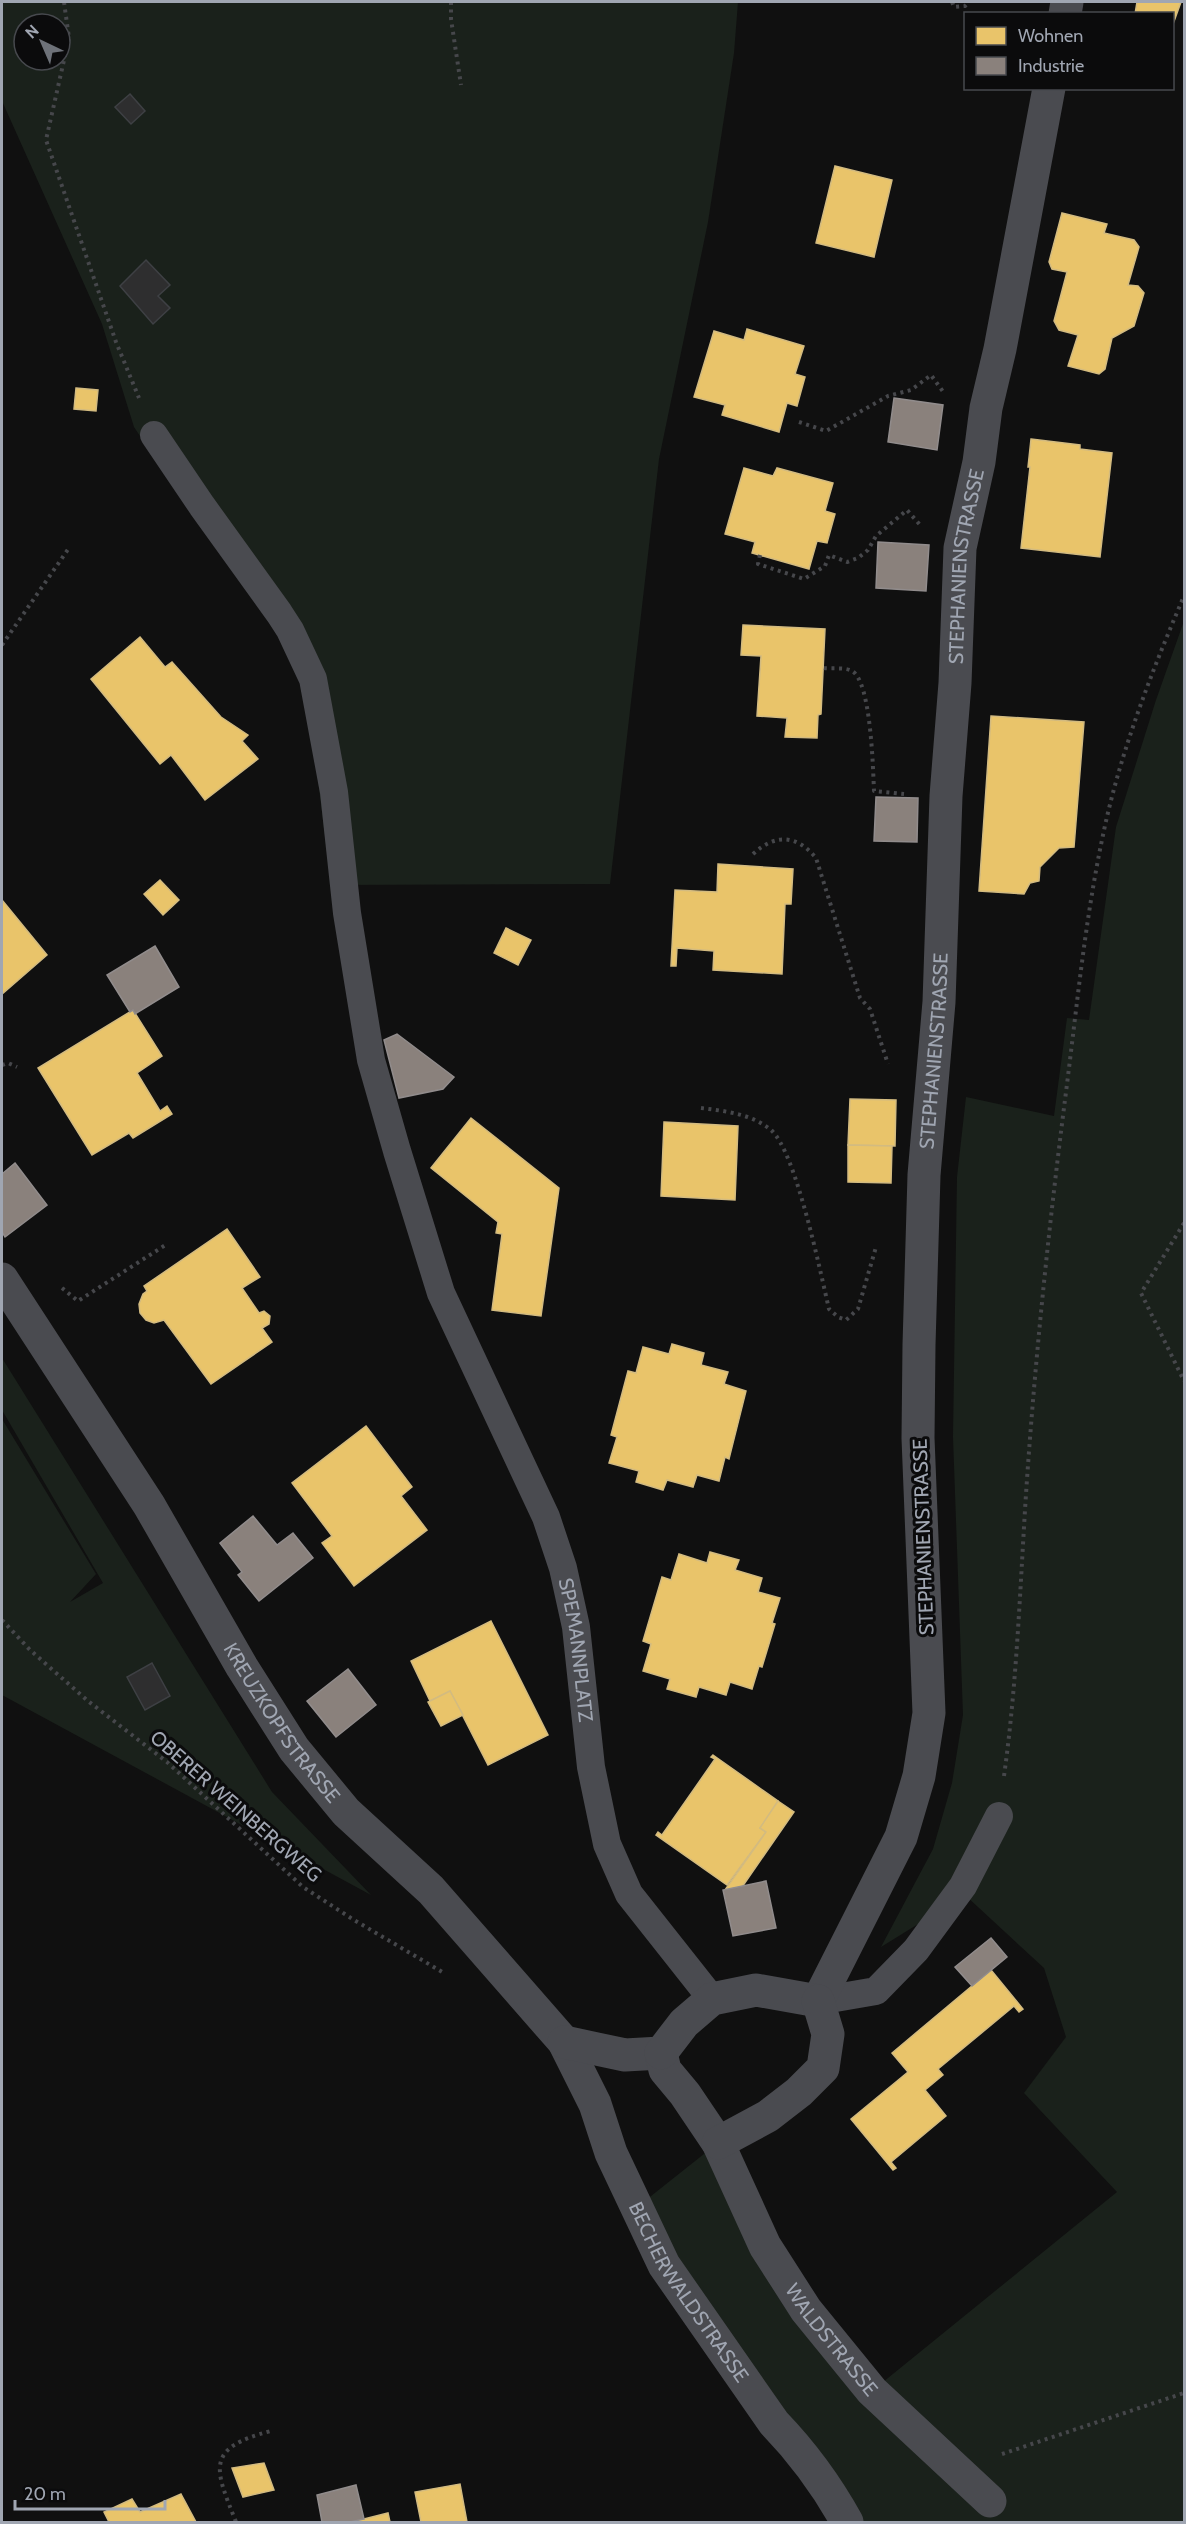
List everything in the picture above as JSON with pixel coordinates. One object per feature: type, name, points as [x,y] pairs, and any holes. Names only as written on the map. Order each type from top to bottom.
[{"type":"street","name":"STEPHANIENSTRASSE","points":[[818,2001],[901,1837],[919,1776],[929,1713],[918,1438],[924,1175],[939,1002],[946,796],[955,683],[960,548],[980,462],[986,408],[1000,349],[1049,90]]},
{"type":"street","name":"KREUZKOPFSTRASSE","points":[[2,1279],[150,1505],[242,1667],[294,1749],[346,1812],[431,1890],[564,2042]]},
{"type":"street","points":[[564,2042],[625,2055],[661,2053],[684,2023],[712,1999],[756,1989],[818,2001],[828,2034],[823,2068],[799,2092],[768,2116],[718,2144],[685,2094],[665,2070],[661,2053]]},
{"type":"street","name":"BECHERWALDSTRASSE","points":[[564,2042],[595,2104],[611,2153],[664,2265],[774,2423],[826,2486],[847,2523]]},
{"type":"street","name":"WALDSTRASSE","points":[[718,2144],[765,2246],[806,2310],[872,2391],[990,2501]]},
{"type":"lane","name":"SPEMANNPLATZ","points":[[154,435],[202,506],[253,573],[290,630],[313,679],[334,792],[347,913],[371,1059],[396,1151],[441,1293],[546,1517],[563,1568],[576,1627],[591,1767],[607,1844],[629,1894],[712,1999]]},
{"type":"lane","points":[[818,2001],[876,1991],[908,1958],[963,1886],[999,1816]]},
{"type":"path","points":[[64,2],[69,38],[46,140],[116,342],[154,435]]},
{"type":"path","points":[[451,2],[451,19],[461,85]]},
{"type":"path","points":[[952,2],[954,7],[965,6],[969,2]]},
{"type":"path","points":[[799,422],[826,430],[888,396],[910,390],[931,375],[947,398]]},
{"type":"path","points":[[760,555],[758,564],[804,579],[825,566],[829,555],[847,562],[858,558],[868,550],[876,536],[907,510],[927,533]]},
{"type":"path","points":[[2,645],[69,548]]},
{"type":"path","points":[[999,1816],[1012,1718],[1026,1490],[1047,1239],[1086,938],[1103,834],[1130,740],[1150,675],[1185,596]]},
{"type":"path","points":[[824,668],[850,670],[858,676],[863,688],[872,749],[874,791],[915,795]]},
{"type":"path","points":[[753,854],[764,843],[792,839],[807,847],[816,858],[860,998],[870,1009],[891,1072]]},
{"type":"path","points":[[2,1065],[8,1063],[17,1067]]},
{"type":"path","points":[[701,1108],[752,1118],[770,1129],[781,1140],[794,1171],[830,1309],[838,1317],[846,1320],[858,1310],[879,1238]]},
{"type":"path","points":[[1185,1222],[1141,1293],[1185,1381]]},
{"type":"path","points":[[60,1286],[78,1301],[167,1244]]},
{"type":"path","name":"OBERER WEINBERGWEG","points":[[2,1620],[30,1650],[88,1701],[167,1762],[303,1887],[445,1974]]},
{"type":"path","points":[[956,2469],[1185,2393]]},
{"type":"path","points":[[236,2523],[219,2478],[219,2462],[231,2448],[250,2437],[271,2431]]},
{"type":"shaded area","points":[[2,2],[738,2],[734,53],[708,222],[659,459],[610,884],[331,885],[306,684],[272,618],[192,514],[134,427],[102,324],[2,101]]},
{"type":"shaded area","points":[[1184,621],[1184,2522],[854,2522],[641,2204],[714,2146],[872,2391],[1117,2192],[1024,2093],[1066,2037],[1044,1968],[965,1895],[881,1947],[933,1849],[952,1783],[963,1715],[953,1437],[957,1177],[966,1097],[1054,1116],[1067,1018],[1089,1020],[1116,827],[1156,700]]},
{"type":"shaded area","points":[[2,1358],[272,1792],[371,1895],[2,1695],[2,1419],[96,1574],[70,1602],[103,1583],[2,1410]]},
{"type":"building: Wohnen","points":[[1137,2],[1181,2],[1174,21],[1174,12],[1135,12]]},
{"type":"building: Wohnen","points":[[835,166],[892,180],[874,257],[816,243]]},
{"type":"building: Wohnen","points":[[1062,213],[1107,224],[1104,233],[1134,240],[1139,247],[1128,285],[1138,286],[1144,293],[1134,326],[1112,338],[1105,369],[1099,374],[1068,366],[1078,335],[1059,330],[1054,321],[1067,272],[1052,269],[1049,262]]},
{"type":"building: Wohnen","points":[[747,329],[804,346],[795,374],[805,377],[797,406],[787,403],[779,432],[722,415],[725,405],[694,397],[714,331],[744,340]]},
{"type":"building: Wohnen","points":[[76,388],[98,390],[96,411],[74,409]]},
{"type":"building: Wohnen","points":[[1031,439],[1080,445],[1080,449],[1112,453],[1100,557],[1021,548]]},
{"type":"building: Wohnen","points":[[744,468],[773,476],[777,468],[833,483],[825,511],[835,514],[827,543],[817,541],[809,569],[752,553],[755,542],[725,534]]},
{"type":"building: Wohnen","points":[[743,625],[825,629],[821,714],[818,715],[817,738],[785,737],[787,718],[757,716],[761,656],[741,655]]},
{"type":"building: Wohnen","points":[[140,637],[165,667],[172,662],[221,717],[248,735],[242,741],[258,759],[205,800],[171,755],[160,764],[91,679]]},
{"type":"building: Wohnen","points":[[991,716],[1084,722],[1074,847],[1059,848],[1040,867],[1039,881],[1030,883],[1024,894],[979,891]]},
{"type":"building: Wohnen","points":[[718,864],[793,869],[791,904],[785,904],[782,974],[713,970],[714,951],[677,948],[676,966],[671,966],[675,890],[717,892]]},
{"type":"building: Wohnen","points":[[160,880],[179,900],[163,915],[144,894]]},
{"type":"building: Wohnen","points":[[2,900],[47,955],[2,994]]},
{"type":"building: Wohnen","points":[[506,928],[531,940],[518,965],[494,953]]},
{"type":"building: Wohnen","points":[[133,1010],[162,1056],[137,1073],[160,1111],[167,1106],[172,1114],[133,1138],[129,1133],[92,1155],[38,1068]]},
{"type":"building: Wohnen","points":[[850,1099],[896,1100],[895,1146],[848,1145]]},
{"type":"building: Wohnen","points":[[471,1118],[559,1188],[541,1316],[492,1310],[502,1234],[496,1233],[498,1222],[431,1168]]},
{"type":"building: Wohnen","points":[[664,1122],[738,1126],[735,1200],[661,1196]]},
{"type":"building: Wohnen","points":[[848,1145],[892,1146],[891,1183],[848,1182]]},
{"type":"building: Wohnen","points":[[227,1229],[260,1277],[242,1288],[259,1313],[264,1311],[270,1316],[269,1324],[262,1328],[272,1342],[211,1384],[164,1320],[154,1323],[146,1320],[140,1313],[139,1304],[143,1294],[147,1291],[144,1286]]},
{"type":"building: Wohnen","points":[[672,1344],[704,1353],[701,1365],[728,1372],[724,1384],[746,1391],[729,1459],[725,1457],[719,1481],[697,1475],[693,1487],[667,1480],[663,1490],[636,1482],[639,1471],[609,1463],[617,1437],[611,1435],[628,1371],[636,1373],[643,1347],[669,1354]]},
{"type":"building: Wohnen","points":[[366,1426],[412,1487],[401,1496],[427,1530],[354,1586],[322,1543],[332,1536],[292,1483]]},
{"type":"building: Wohnen","points":[[710,1552],[739,1560],[735,1570],[762,1578],[758,1592],[780,1598],[762,1667],[759,1666],[752,1689],[730,1682],[726,1695],[699,1687],[696,1697],[667,1689],[670,1679],[643,1671],[651,1644],[643,1641],[662,1577],[671,1580],[679,1554],[707,1563]]},
{"type":"building: Wohnen","points":[[491,1621],[548,1735],[488,1765],[450,1691],[430,1701],[411,1661]]},
{"type":"building: Wohnen","points":[[450,1691],[463,1715],[441,1726],[428,1702]]},
{"type":"building: Wohnen","points":[[713,1755],[778,1801],[760,1828],[766,1832],[727,1885],[656,1835],[658,1832],[662,1835],[715,1759],[711,1757]]},
{"type":"building: Wohnen","points":[[778,1801],[794,1812],[742,1887],[725,1890],[766,1832],[760,1828]]},
{"type":"building: Wohnen","points":[[991,1970],[1023,2009],[1019,2012],[1014,2006],[938,2069],[943,2075],[925,2090],[946,2116],[891,2162],[896,2168],[893,2170],[851,2119],[908,2072],[892,2053]]},
{"type":"building: Wohnen","points":[[264,2463],[274,2490],[243,2497],[232,2468]]},
{"type":"building: Wohnen","points":[[460,2484],[467,2522],[421,2522],[415,2492]]},
{"type":"building: Wohnen","points":[[181,2494],[196,2522],[109,2522],[104,2512],[132,2499],[140,2512]]},
{"type":"building: Wohnen","points":[[388,2513],[390,2522],[350,2522],[364,2519]]},
{"type":"building: Industrie","points":[[894,398],[943,405],[937,450],[888,442]]},
{"type":"building: Industrie","points":[[878,542],[929,545],[926,591],[876,588]]},
{"type":"building: Industrie","points":[[876,797],[918,798],[917,842],[874,841]]},
{"type":"building: Industrie","points":[[155,946],[179,987],[135,1014],[133,1010],[130,1012],[107,975]]},
{"type":"building: Industrie","points":[[397,1034],[454,1077],[443,1089],[399,1098],[384,1040]]},
{"type":"building: Industrie","points":[[15,1163],[47,1205],[5,1237],[2,1232],[2,1174]]},
{"type":"building: Industrie","points":[[253,1516],[277,1545],[293,1533],[313,1558],[259,1601],[238,1575],[242,1572],[220,1543]]},
{"type":"building: Industrie","points":[[348,1669],[376,1705],[336,1737],[307,1701]]},
{"type":"building: Industrie","points":[[766,1881],[776,1928],[733,1936],[723,1890]]},
{"type":"building: Industrie","points":[[991,1938],[1007,1957],[972,1986],[955,1967]]},
{"type":"building: Industrie","points":[[356,2485],[364,2519],[350,2522],[322,2522],[317,2495]]},
{"type":"building: Sonstige","points":[[130,94],[145,111],[131,124],[115,107]]},
{"type":"building: Sonstige","points":[[146,260],[170,285],[158,296],[170,308],[153,324],[120,286]]},
{"type":"building: Sonstige","points":[[152,1663],[170,1696],[145,1710],[127,1677]]}]
